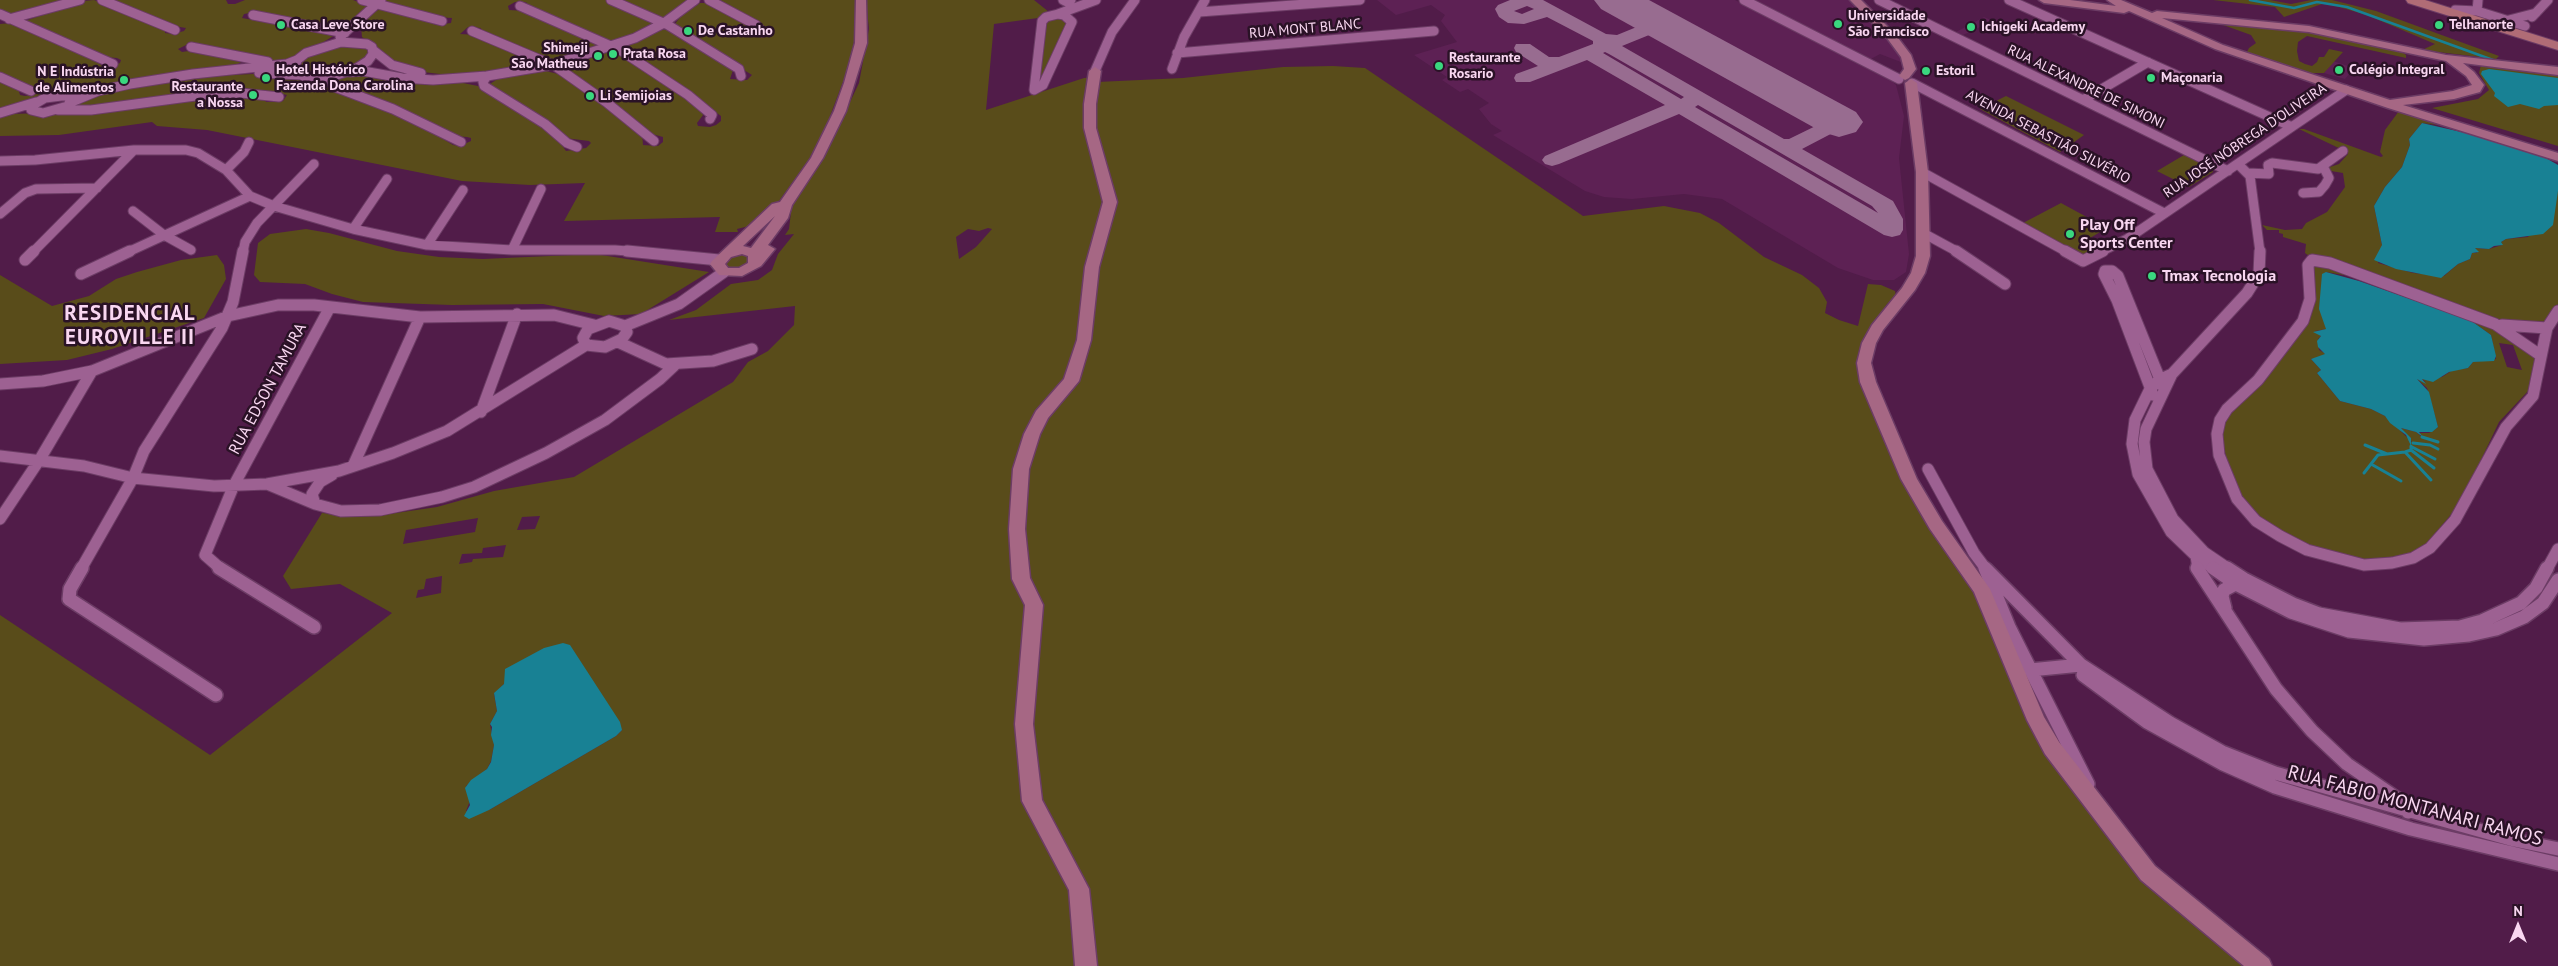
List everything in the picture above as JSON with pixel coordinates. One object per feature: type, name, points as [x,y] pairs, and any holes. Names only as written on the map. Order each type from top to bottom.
[{"type":"main road","points":[[2412,0],[2558,46]]},
{"type":"main road","points":[[2424,0],[2491,21],[2527,29],[2558,42]]},
{"type":"street","points":[[0,21],[80,0]]},
{"type":"street","points":[[102,0],[175,30]]},
{"type":"street","points":[[362,0],[379,2],[442,21]]},
{"type":"street","points":[[611,0],[664,23],[739,69],[742,76]]},
{"type":"street","points":[[226,70],[330,76],[363,70],[419,79],[487,76],[552,65],[612,47],[664,23],[695,0]]},
{"type":"street","points":[[709,0],[756,24],[762,32]]},
{"type":"street","points":[[0,161],[35,160],[134,150],[186,150],[198,153],[226,170],[250,196],[274,206],[353,229],[427,245],[512,250],[615,250],[723,262],[742,272],[752,254],[782,214],[823,147],[847,92],[862,37],[861,0]]},
{"type":"street","points":[[1064,0],[1067,2],[1071,0]]},
{"type":"street","points":[[1058,14],[1064,15],[1072,22],[1043,85],[1034,90],[1042,21],[1046,17],[1096,0]]},
{"type":"street","points":[[1086,966],[1079,890],[1032,801],[1024,724],[1034,605],[1028,590],[1020,579],[1017,529],[1021,469],[1032,434],[1041,415],[1071,381],[1084,340],[1092,267],[1110,202],[1090,128],[1090,104],[1095,71],[1112,32],[1136,0]]},
{"type":"street","points":[[1172,69],[1184,37],[1205,0]]},
{"type":"street","points":[[1199,12],[1360,0]]},
{"type":"street","name":"AVENIDA SEBASTIÃO SILVÉRIO","points":[[1744,0],[2164,213]]},
{"type":"street","points":[[1855,0],[1891,36],[1907,57],[1910,69],[1907,81],[1922,172],[1923,256],[1918,273],[1908,290],[1877,328],[1869,343],[1864,363],[1868,382],[1909,479],[1936,524],[1981,589],[2036,720],[2052,748],[2148,873],[2199,917],[2262,966]]},
{"type":"street","name":"RUA ALEXANDRE DE SIMONI","points":[[1879,0],[2228,171]]},
{"type":"street","points":[[2009,0],[2025,4],[2290,126]]},
{"type":"street","points":[[2044,0],[2110,5],[2159,18],[2309,29],[2446,58],[2558,71]]},
{"type":"street","points":[[2477,11],[2478,0]]},
{"type":"street","points":[[2455,10],[2477,11],[2507,20],[2527,29],[2536,13],[2548,0]]},
{"type":"street","points":[[58,110],[68,100],[98,91],[161,78],[278,65],[297,60],[306,53],[326,45],[345,33],[379,2]]},
{"type":"street","points":[[520,6],[612,47],[688,95],[712,115],[710,120]]},
{"type":"street","points":[[2491,21],[2507,20],[2536,13]]},
{"type":"street","points":[[0,14],[113,64]]},
{"type":"street","points":[[253,15],[345,33]]},
{"type":"street","points":[[2159,18],[2219,47],[2346,90],[2558,152]]},
{"type":"street","points":[[356,25],[357,37],[361,42]]},
{"type":"street","points":[[472,30],[552,65],[606,102],[654,141]]},
{"type":"street","name":"RUA MONT BLANC","points":[[1177,53],[1434,30]]},
{"type":"street","points":[[326,45],[346,41],[361,42],[372,47],[383,60],[405,70],[460,78]]},
{"type":"street","points":[[191,47],[278,65]]},
{"type":"street","points":[[350,72],[368,61],[373,50]]},
{"type":"street","points":[[226,70],[244,63],[248,58]]},
{"type":"street","points":[[2394,104],[2470,92],[2478,85],[2470,74],[2456,62],[2446,58]]},
{"type":"street","points":[[297,60],[295,69],[302,75]]},
{"type":"street","points":[[2470,74],[2469,66],[2478,61]]},
{"type":"street","points":[[2082,100],[2148,62]]},
{"type":"street","points":[[330,76],[330,83],[335,88],[393,109],[461,142]]},
{"type":"street","points":[[487,76],[483,82],[484,86],[545,124],[567,143],[577,147]]},
{"type":"street","points":[[0,77],[31,91]]},
{"type":"street","name":"RUA JOSÉ NÓBREGA D'OLIVEIRA","points":[[1922,172],[2083,261],[2127,239],[2228,171],[2290,126],[2346,90]]},
{"type":"street","points":[[2,113],[91,110],[210,94],[249,93],[279,97]]},
{"type":"street","points":[[2,113],[55,96],[68,100]]},
{"type":"street","points":[[32,112],[31,108],[36,102]]},
{"type":"street","points":[[2394,104],[2558,157]]},
{"type":"street","points":[[226,170],[244,152],[249,142]]},
{"type":"street","points":[[25,260],[134,150]]},
{"type":"street","points":[[2248,173],[2270,174],[2270,163],[2315,170],[2343,151]]},
{"type":"street","points":[[216,695],[69,599],[70,589],[133,478],[144,452],[228,316],[245,242],[257,223],[314,164]]},
{"type":"street","points":[[2238,164],[2248,173],[2260,246],[2260,274],[2246,293],[2172,374],[2146,429],[2147,469],[2173,519],[2187,536],[2227,615],[2276,689],[2312,731],[2347,764],[2398,799],[2408,811],[2411,829]]},
{"type":"street","points":[[2303,193],[2319,192],[2325,185],[2328,178],[2323,166]]},
{"type":"street","points":[[353,229],[387,179]]},
{"type":"street","points":[[0,214],[25,193],[36,189],[97,188]]},
{"type":"street","points":[[512,250],[540,189]]},
{"type":"street","points":[[427,245],[463,190]]},
{"type":"street","points":[[81,274],[250,196]]},
{"type":"street","points":[[0,384],[43,381],[92,371],[228,316],[278,305],[314,305],[420,317],[516,314],[554,315],[594,325],[609,321],[625,326],[679,304],[777,207],[782,214],[784,232],[770,246],[752,254],[723,262]]},
{"type":"street","points":[[133,211],[164,235],[191,250]]},
{"type":"street","points":[[1923,233],[1956,251],[2004,284]]},
{"type":"street","points":[[2540,355],[2495,324],[2325,261],[2310,261],[2310,299],[2303,322],[2258,380],[2227,409],[2220,420],[2217,434],[2219,455],[2237,499],[2256,521],[2307,550],[2364,564],[2392,563],[2413,558],[2430,548],[2455,520],[2506,427],[2533,396],[2547,328],[2558,311]]},
{"type":"street","points":[[2158,402],[2150,389],[2117,300],[2104,274],[2105,271],[2112,271],[2118,276],[2159,380],[2165,390]]},
{"type":"street","name":"RUA EDSON TAMURA","points":[[314,627],[213,564],[205,555],[234,485],[330,307]]},
{"type":"street","points":[[481,412],[516,314]]},
{"type":"street","points":[[353,466],[420,317]]},
{"type":"street","points":[[2495,324],[2547,328]]},
{"type":"street","points":[[586,345],[583,338],[594,325]]},
{"type":"street","points":[[0,456],[40,459],[84,466],[133,478],[178,484],[267,484],[339,471],[393,454],[448,431],[586,345],[598,348],[618,342],[627,332],[625,326]]},
{"type":"street","points":[[618,342],[666,364],[713,361],[752,349]]},
{"type":"street","points":[[267,484],[314,504],[341,511],[380,510],[410,506],[474,487],[546,453],[605,420],[660,379],[676,364]]},
{"type":"street","points":[[0,519],[40,459],[92,371]]},
{"type":"street","points":[[2172,374],[2159,380],[2150,389],[2135,420],[2132,444],[2138,474],[2171,532],[2199,559],[2284,608],[2319,622],[2376,635],[2424,638],[2481,634],[2513,623],[2543,603],[2558,580]]},
{"type":"street","points":[[1928,469],[1974,553],[1986,569],[2009,627],[2103,815]]},
{"type":"street","points":[[314,504],[312,494],[320,482],[339,471]]},
{"type":"street","points":[[2240,582],[2293,604],[2347,621],[2400,629],[2460,627],[2482,621],[2522,603],[2536,588],[2558,549]]},
{"type":"street","name":"RUA FABIO MONTANARI RAMOS","points":[[1986,569],[2066,652],[2077,666],[2147,722],[2223,764],[2275,788],[2411,829],[2558,864]]},
{"type":"street","points":[[2227,615],[2223,604],[2223,592],[2240,582]]},
{"type":"street","points":[[2030,670],[2077,666]]},
{"type":"street","name":"RUA FABIO MONTANARI RAMOS","points":[[2077,666],[2170,723],[2222,752],[2275,773],[2514,840],[2558,849]]},
{"type":"shaded area","points":[[0,0],[73,0],[14,14],[0,11]]},
{"type":"shaded area","points":[[94,0],[165,29],[165,33],[173,34],[184,31],[186,28],[174,26],[107,0],[226,0],[228,4],[235,4],[245,0],[353,0],[369,6],[350,25],[337,29],[264,15],[260,11],[244,14],[242,18],[335,35],[295,59],[277,62],[200,46],[197,43],[188,44],[178,49],[182,52],[195,50],[243,61],[234,66],[104,87],[0,110],[0,81],[18,88],[20,95],[25,96],[37,94],[42,89],[27,87],[0,74],[0,24],[12,23],[99,63],[103,67],[120,63],[121,60],[117,58],[104,57],[25,21],[84,1]]},
{"type":"shaded area","points":[[386,0],[606,0],[654,22],[648,28],[612,42],[530,8],[526,2],[515,2],[508,6],[509,10],[526,11],[600,46],[551,62],[481,32],[481,28],[468,27],[460,34],[477,35],[531,60],[534,63],[533,65],[458,75],[440,74],[423,72],[391,61],[362,37],[361,26],[373,12],[384,8],[431,21],[435,25],[451,23],[452,18],[436,17],[386,2]]},
{"type":"shaded area","points":[[616,0],[688,0],[668,16],[659,18]]},
{"type":"shaded area","points":[[715,0],[855,0],[855,37],[849,66],[824,132],[808,161],[776,205],[753,225],[737,229],[738,232],[715,232],[720,217],[564,221],[585,183],[530,185],[462,181],[207,130],[157,126],[152,122],[59,135],[0,136],[0,117],[9,114],[90,112],[190,97],[228,95],[255,95],[264,98],[266,102],[283,101],[287,95],[278,93],[214,92],[92,108],[79,109],[70,106],[81,98],[147,83],[189,77],[253,74],[317,81],[415,122],[453,145],[460,146],[471,141],[471,138],[453,136],[411,114],[336,84],[336,81],[343,75],[359,72],[412,81],[463,83],[478,86],[537,122],[559,141],[566,151],[586,148],[591,143],[589,141],[565,138],[541,118],[490,84],[499,78],[546,71],[570,80],[612,109],[642,132],[643,145],[658,146],[663,142],[663,137],[652,134],[600,94],[567,73],[565,67],[606,53],[619,53],[689,99],[701,110],[703,115],[697,123],[698,126],[710,127],[716,125],[721,121],[721,116],[670,79],[623,49],[659,30],[672,30],[731,66],[733,70],[730,79],[747,80],[752,75],[678,29],[675,24],[681,16],[700,3],[707,3],[753,25],[755,28],[752,35],[754,37],[768,35],[772,32]]},
{"type":"shaded area","points":[[866,0],[1034,0],[1049,12],[1038,18],[994,24],[986,110],[1084,78],[1097,77],[1097,82],[1183,78],[1283,67],[1333,66],[1365,68],[1583,216],[1664,206],[1700,213],[1719,223],[1764,257],[1802,275],[1819,288],[1827,302],[1825,313],[1858,326],[1868,284],[1881,285],[1895,291],[1896,296],[1887,304],[1864,339],[1859,355],[1859,367],[1974,591],[2026,720],[2047,754],[2129,862],[2252,966],[0,966],[0,615],[210,755],[392,613],[340,584],[291,589],[283,576],[322,513],[359,516],[389,514],[437,507],[494,491],[574,477],[733,382],[748,362],[768,351],[794,325],[795,306],[669,320],[696,310],[731,284],[758,280],[772,270],[778,254],[794,234],[785,235],[789,229],[792,204],[825,155],[859,83],[869,29]],"holes":[[[988,228],[992,229],[976,247],[959,259],[956,237],[968,229],[979,231]],[[540,516],[535,529],[517,530],[522,517]],[[478,518],[475,532],[403,544],[406,530]],[[506,545],[503,557],[473,559],[472,562],[459,564],[462,554],[482,553],[483,548]],[[442,576],[441,593],[416,598],[418,590],[424,589],[426,579]],[[504,684],[622,730],[616,736],[489,810],[466,811],[470,801],[466,786],[487,769],[491,761],[494,745],[490,724],[497,711],[494,694]]]},
{"type":"shaded area","points":[[1377,0],[1735,0],[1892,81],[1896,85],[1904,116],[1899,158],[1909,254],[1906,272],[1894,280],[1873,280],[1838,268],[1722,199],[1684,194],[1632,199],[1604,197],[1585,191],[1493,135],[1502,131],[1491,124],[1479,109],[1489,103],[1468,89],[1460,92],[1442,80],[1447,77],[1414,55],[1457,42],[1441,21],[1445,15],[1431,5],[1396,15]]},
{"type":"shaded area","name":"Universidade São Francisco","points":[[1751,0],[1851,0],[1884,33],[1906,64],[1880,54],[1869,60]]},
{"type":"shaded area","points":[[2213,0],[2270,0],[2291,4],[2311,0],[2332,0],[2376,11],[2499,56],[2496,59],[2422,50],[2435,44],[2367,15],[2325,3],[2284,17],[2275,7]]},
{"type":"shaded area","points":[[1061,17],[1069,23],[1038,84],[1047,22],[1049,19]]},
{"type":"shaded area","points":[[1984,17],[1993,21],[1963,35],[1956,32]]},
{"type":"shaded area","points":[[2215,22],[2302,29],[2398,49],[2406,55],[2406,58],[2307,36],[2298,42],[2297,51],[2299,61],[2305,64],[2312,66],[2319,57],[2324,57],[2329,49],[2343,52],[2324,73],[2309,73],[2247,52],[2256,43],[2251,35]]},
{"type":"shaded area","points":[[344,43],[369,49],[368,57],[339,73],[308,74],[299,67],[303,58]]},
{"type":"shaded area","name":"Colégio Integral","points":[[2333,61],[2354,68],[2345,79],[2324,73]]},
{"type":"shaded area","points":[[2481,65],[2558,74],[2558,146],[2432,108],[2478,99],[2489,90],[2479,73]]},
{"type":"shaded area","points":[[2489,69],[2558,78],[2558,105],[2544,106],[2539,109],[2520,104],[2508,107],[2494,96],[2495,93],[2481,74],[2482,71]]},
{"type":"shaded area","points":[[2006,96],[2084,135],[2060,152],[1980,109]]},
{"type":"shaded area","points":[[2399,111],[2438,125],[2422,123],[2409,139],[2410,145],[2402,167],[2385,187],[2374,206],[2382,245],[2378,263],[2413,273],[2444,276],[2458,264],[2470,259],[2472,253],[2477,253],[2475,248],[2489,249],[2502,245],[2501,242],[2506,239],[2528,237],[2558,191],[2558,304],[2545,323],[2514,326],[2312,258],[2305,253],[2306,244],[2283,237],[2279,230],[2267,230],[2262,225],[2285,230],[2302,229],[2306,223],[2327,212],[2345,187],[2343,173],[2331,171],[2327,168],[2339,164],[2348,154],[2347,152],[2299,129],[2304,129],[2381,157],[2383,156],[2380,152],[2385,130]]},
{"type":"shaded area","points":[[2422,123],[2470,134],[2544,157],[2558,165],[2558,191],[2553,225],[2543,234],[2506,239],[2501,242],[2503,245],[2494,246],[2489,249],[2475,248],[2479,252],[2472,253],[2470,259],[2458,264],[2441,278],[2396,269],[2374,260],[2382,245],[2374,206],[2385,187],[2402,167],[2410,145],[2409,139]]},
{"type":"shaded area","points":[[2184,155],[2212,169],[2213,172],[2189,187],[2157,171]]},
{"type":"shaded area","name":"Play Off Sports Center","points":[[2061,203],[2107,228],[2090,238],[2107,248],[2086,259],[2023,223]]},
{"type":"shaded area","points":[[306,229],[329,233],[397,251],[439,257],[483,259],[595,254],[709,272],[641,314],[604,316],[543,304],[452,305],[363,302],[332,294],[305,284],[260,282],[254,275],[258,243],[270,234]]},
{"type":"shaded area","points":[[739,253],[750,256],[749,263],[738,269],[729,269],[724,265],[724,260]]},
{"type":"shaded area","points":[[217,255],[224,265],[226,279],[204,318],[112,349],[67,360],[0,364],[0,275],[52,306],[89,296],[116,279],[137,272],[181,260]]},
{"type":"shaded area","points":[[2321,263],[2355,277],[2326,272],[2323,319],[2327,329],[2315,331],[2321,336],[2318,339],[2319,350],[2326,354],[2324,357],[2311,359],[2321,370],[2317,373],[2340,401],[2371,409],[2385,416],[2413,443],[2401,428],[2416,432],[2422,437],[2419,433],[2429,433],[2438,427],[2427,388],[2417,379],[2426,382],[2421,378],[2442,377],[2453,370],[2468,368],[2473,362],[2496,359],[2491,335],[2470,320],[2471,318],[2486,323],[2534,356],[2537,361],[2529,390],[2499,422],[2460,504],[2426,544],[2410,553],[2360,561],[2307,547],[2257,519],[2240,499],[2228,467],[2222,437],[2223,423],[2230,412],[2265,381],[2290,344],[2303,331],[2310,312],[2314,267]],"holes":[[[2499,343],[2513,345],[2522,370],[2507,367]]]},
{"type":"shaded area","points":[[2326,272],[2359,281],[2470,320],[2491,335],[2496,356],[2494,361],[2473,362],[2468,368],[2449,372],[2433,382],[2422,379],[2426,384],[2417,379],[2429,392],[2438,427],[2432,432],[2419,432],[2423,437],[2416,432],[2401,428],[2411,438],[2411,446],[2406,435],[2390,423],[2385,416],[2371,409],[2340,401],[2317,373],[2321,370],[2311,359],[2325,354],[2318,347],[2317,341],[2321,336],[2313,332],[2326,329],[2319,309],[2322,274]]},
{"type":"shaded area","points":[[563,643],[570,645],[620,722],[622,730],[616,736],[489,810],[469,819],[464,816],[470,805],[465,788],[471,780],[487,769],[491,762],[494,745],[490,724],[497,711],[494,693],[504,684],[505,669],[544,648]]},
{"type":"waterway","points":[[2250,0],[2294,8],[2317,2],[2347,7],[2493,60]]},
{"type":"waterway","points":[[2422,437],[2438,442]]},
{"type":"waterway","points":[[2413,443],[2430,445],[2438,449]]},
{"type":"waterway","points":[[2365,445],[2387,454]]},
{"type":"waterway","points":[[2412,447],[2435,459]]},
{"type":"waterway","points":[[2405,452],[2411,450]]},
{"type":"waterway","points":[[2411,450],[2434,468]]},
{"type":"waterway","points":[[2387,454],[2405,452]]},
{"type":"waterway","points":[[2405,452],[2431,480]]},
{"type":"waterway","points":[[2371,464],[2378,455],[2387,454]]},
{"type":"waterway","points":[[2364,473],[2371,464]]},
{"type":"waterway","points":[[2371,464],[2401,481]]},
{"type":"taxiway","points":[[1525,0],[1504,9],[1505,13],[1514,19],[1524,19],[1546,11],[1546,9]]},
{"type":"taxiway","points":[[1530,0],[1546,9]]},
{"type":"taxiway","points":[[1546,9],[1602,39]]},
{"type":"taxiway","points":[[1603,46],[1653,27],[1654,21]]},
{"type":"taxiway","points":[[1602,39],[1617,40]]},
{"type":"taxiway","points":[[1602,39],[1603,46]]},
{"type":"taxiway","points":[[1588,53],[1603,46]]},
{"type":"taxiway","points":[[1603,46],[1616,50],[1879,202],[1885,206],[1892,219],[1892,230],[1680,106]]},
{"type":"taxiway","points":[[1523,48],[1545,62],[1561,63]]},
{"type":"taxiway","points":[[1523,78],[1588,53]]},
{"type":"taxiway","points":[[1588,53],[1680,106]]},
{"type":"taxiway","points":[[1680,106],[1692,101]]},
{"type":"taxiway","points":[[1552,160],[1680,106]]},
{"type":"taxiway","points":[[1780,144],[1792,146],[1839,122]]},
{"type":"runway","points":[[1616,0],[1839,122]]},
{"type":"place","name":"Universidade São Francisco","points":[[1838,24]]},
{"type":"place","name":"Casa Leve Store","points":[[281,25]]},
{"type":"place","name":"Telhanorte","points":[[2439,25]]},
{"type":"place","name":"Ichigeki Academy","points":[[1971,27]]},
{"type":"place","name":"De Castanho","points":[[688,31]]},
{"type":"place","name":"Prata Rosa","points":[[613,54]]},
{"type":"place","name":"Shimeji São Matheus","points":[[598,56]]},
{"type":"place","name":"Restaurante Rosario","points":[[1439,66]]},
{"type":"place","name":"Colégio Integral","points":[[2339,70]]},
{"type":"place","name":"Estoril","points":[[1926,71]]},
{"type":"place","name":"Hotel Histórico Fazenda Dona Carolina","points":[[266,78]]},
{"type":"place","name":"Maçonaria","points":[[2151,78]]},
{"type":"place","name":"N E Indústria de Alimentos","points":[[124,80]]},
{"type":"place","name":"Restaurante a Nossa","points":[[253,95]]},
{"type":"place","name":"Li Semijoias","points":[[590,96]]},
{"type":"place","name":"Play Off Sports Center","points":[[2070,234]]},
{"type":"place","name":"Tmax Tecnologia","points":[[2152,276]]},
{"type":"district","name":"RESIDENCIAL EUROVILLE II","points":[[130,326]]}]
